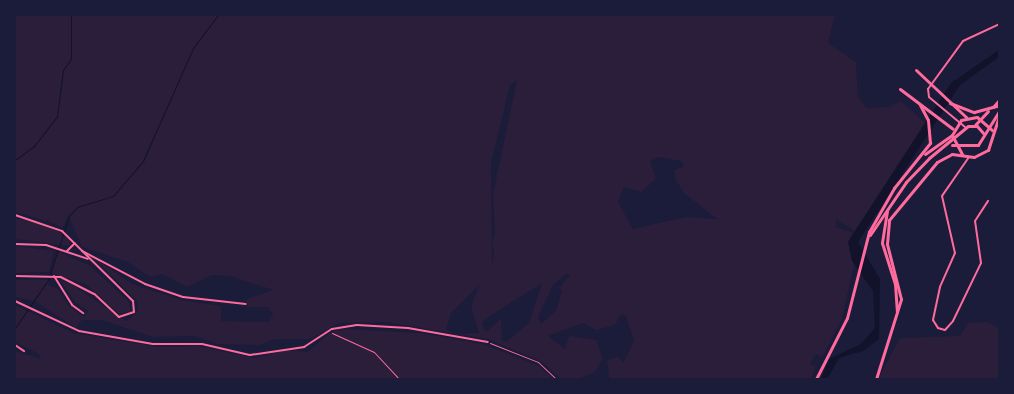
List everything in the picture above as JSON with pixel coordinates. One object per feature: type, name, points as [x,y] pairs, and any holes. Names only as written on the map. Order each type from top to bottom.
[{"type":"highway","points":[[916,70],[966,117],[982,118],[998,105]]},
{"type":"highway","points":[[900,89],[953,130]]},
{"type":"highway","points":[[946,100],[974,112],[998,105]]},
{"type":"highway","points":[[866,242],[889,205],[918,169],[962,135],[965,128],[975,125],[999,100]]},
{"type":"highway","points":[[920,104],[930,128],[922,156]]},
{"type":"highway","points":[[946,146],[965,143],[976,146],[999,111]]},
{"type":"highway","points":[[962,154],[952,135],[953,130],[966,117]]},
{"type":"highway","points":[[876,379],[897,321],[901,290],[885,235],[890,217],[931,166],[948,155],[962,154],[969,157],[988,150],[992,130],[999,117]]},
{"type":"highway","points":[[982,118],[992,130]]},
{"type":"highway","points":[[975,125],[983,133]]},
{"type":"highway","points":[[816,379],[847,318],[866,242],[887,197],[922,156],[952,135]]},
{"type":"highway","points":[[962,135],[965,143]]},
{"type":"highway","points":[[889,205],[882,232],[897,291],[897,321]]},
{"type":"street","points":[[965,128],[933,101],[928,89],[953,51],[975,34],[999,24]]},
{"type":"street","points":[[969,157],[942,196],[955,253],[940,287],[934,320],[938,328],[945,330],[981,263],[975,222],[988,201]]},
{"type":"street","points":[[15,215],[63,231],[133,301],[131,316],[120,317],[94,294],[54,276],[15,276]]},
{"type":"street","points":[[67,251],[75,243]]},
{"type":"street","points":[[15,244],[56,248],[89,259]]},
{"type":"street","points":[[82,251],[145,284],[182,297],[246,304]]},
{"type":"street","points":[[54,276],[72,305],[84,313]]},
{"type":"street","points":[[15,301],[31,305],[78,331],[153,344],[202,344],[256,355],[304,346],[330,330],[377,325],[488,342]]},
{"type":"street","points":[[15,346],[24,351]]},
{"type":"path","points":[[330,330],[374,352],[399,379]]},
{"type":"path","points":[[488,342],[538,362],[556,379]]},
{"type":"shaded area","points":[[15,15],[835,15],[828,43],[856,62],[858,96],[866,108],[889,107],[901,101],[925,123],[855,231],[836,219],[836,227],[853,233],[848,242],[854,264],[842,319],[822,357],[816,354],[810,364],[816,367],[811,379],[609,379],[607,361],[618,356],[623,363],[634,341],[626,316],[621,314],[615,325],[596,330],[583,323],[548,336],[565,349],[569,336],[596,340],[603,358],[595,372],[578,379],[561,379],[541,361],[488,339],[457,334],[479,333],[471,307],[479,285],[451,313],[446,329],[453,333],[386,322],[339,323],[310,339],[275,339],[259,345],[218,344],[195,336],[153,337],[102,320],[82,320],[76,328],[35,301],[15,297],[15,280],[50,280],[48,285],[58,289],[68,305],[84,317],[88,311],[75,302],[61,281],[71,284],[126,321],[138,311],[137,301],[94,258],[132,284],[181,300],[221,306],[221,321],[269,322],[273,314],[268,307],[247,307],[247,299],[273,290],[230,276],[212,275],[187,287],[162,274],[150,277],[128,262],[82,247],[68,215],[63,228],[48,221],[49,216],[47,221],[15,212]],"holes":[[[517,80],[493,194],[495,232],[492,243],[494,254],[492,266],[491,163],[510,85]],[[659,157],[681,161],[684,166],[675,170],[675,178],[683,192],[717,219],[686,217],[633,229],[618,202],[624,187],[641,192],[656,179],[650,161]],[[566,274],[570,275],[559,288],[562,291],[556,311],[541,324],[538,317],[553,285]],[[542,283],[529,323],[506,342],[502,340],[501,319],[486,332],[482,325],[485,319]]]},
{"type":"shaded area","points":[[999,50],[999,57],[960,85],[858,242],[880,279],[879,339],[863,351],[839,358],[827,379],[821,379],[829,359],[861,344],[875,328],[873,291],[852,261],[848,242],[951,83]]},
{"type":"shaded area","points":[[15,218],[51,226],[69,240],[71,246],[15,239]]},
{"type":"shaded area","points":[[15,246],[54,251],[49,272],[15,273]]},
{"type":"shaded area","points":[[57,251],[90,266],[129,302],[131,312],[119,314],[86,284],[51,273]]},
{"type":"shaded area","points":[[15,305],[73,333],[158,347],[198,346],[255,358],[286,350],[307,352],[331,332],[343,329],[419,333],[483,344],[539,366],[553,379],[15,379],[15,351],[41,359],[39,354],[15,342]]},
{"type":"shaded area","points":[[987,322],[999,328],[999,379],[878,379],[900,338],[960,336],[968,323]]},
{"type":"waterway","points":[[15,160],[34,146],[57,117],[63,70],[71,59],[71,15]]},
{"type":"waterway","points":[[15,328],[48,280],[69,216],[77,207],[113,196],[143,161],[193,48],[218,15]]}]
